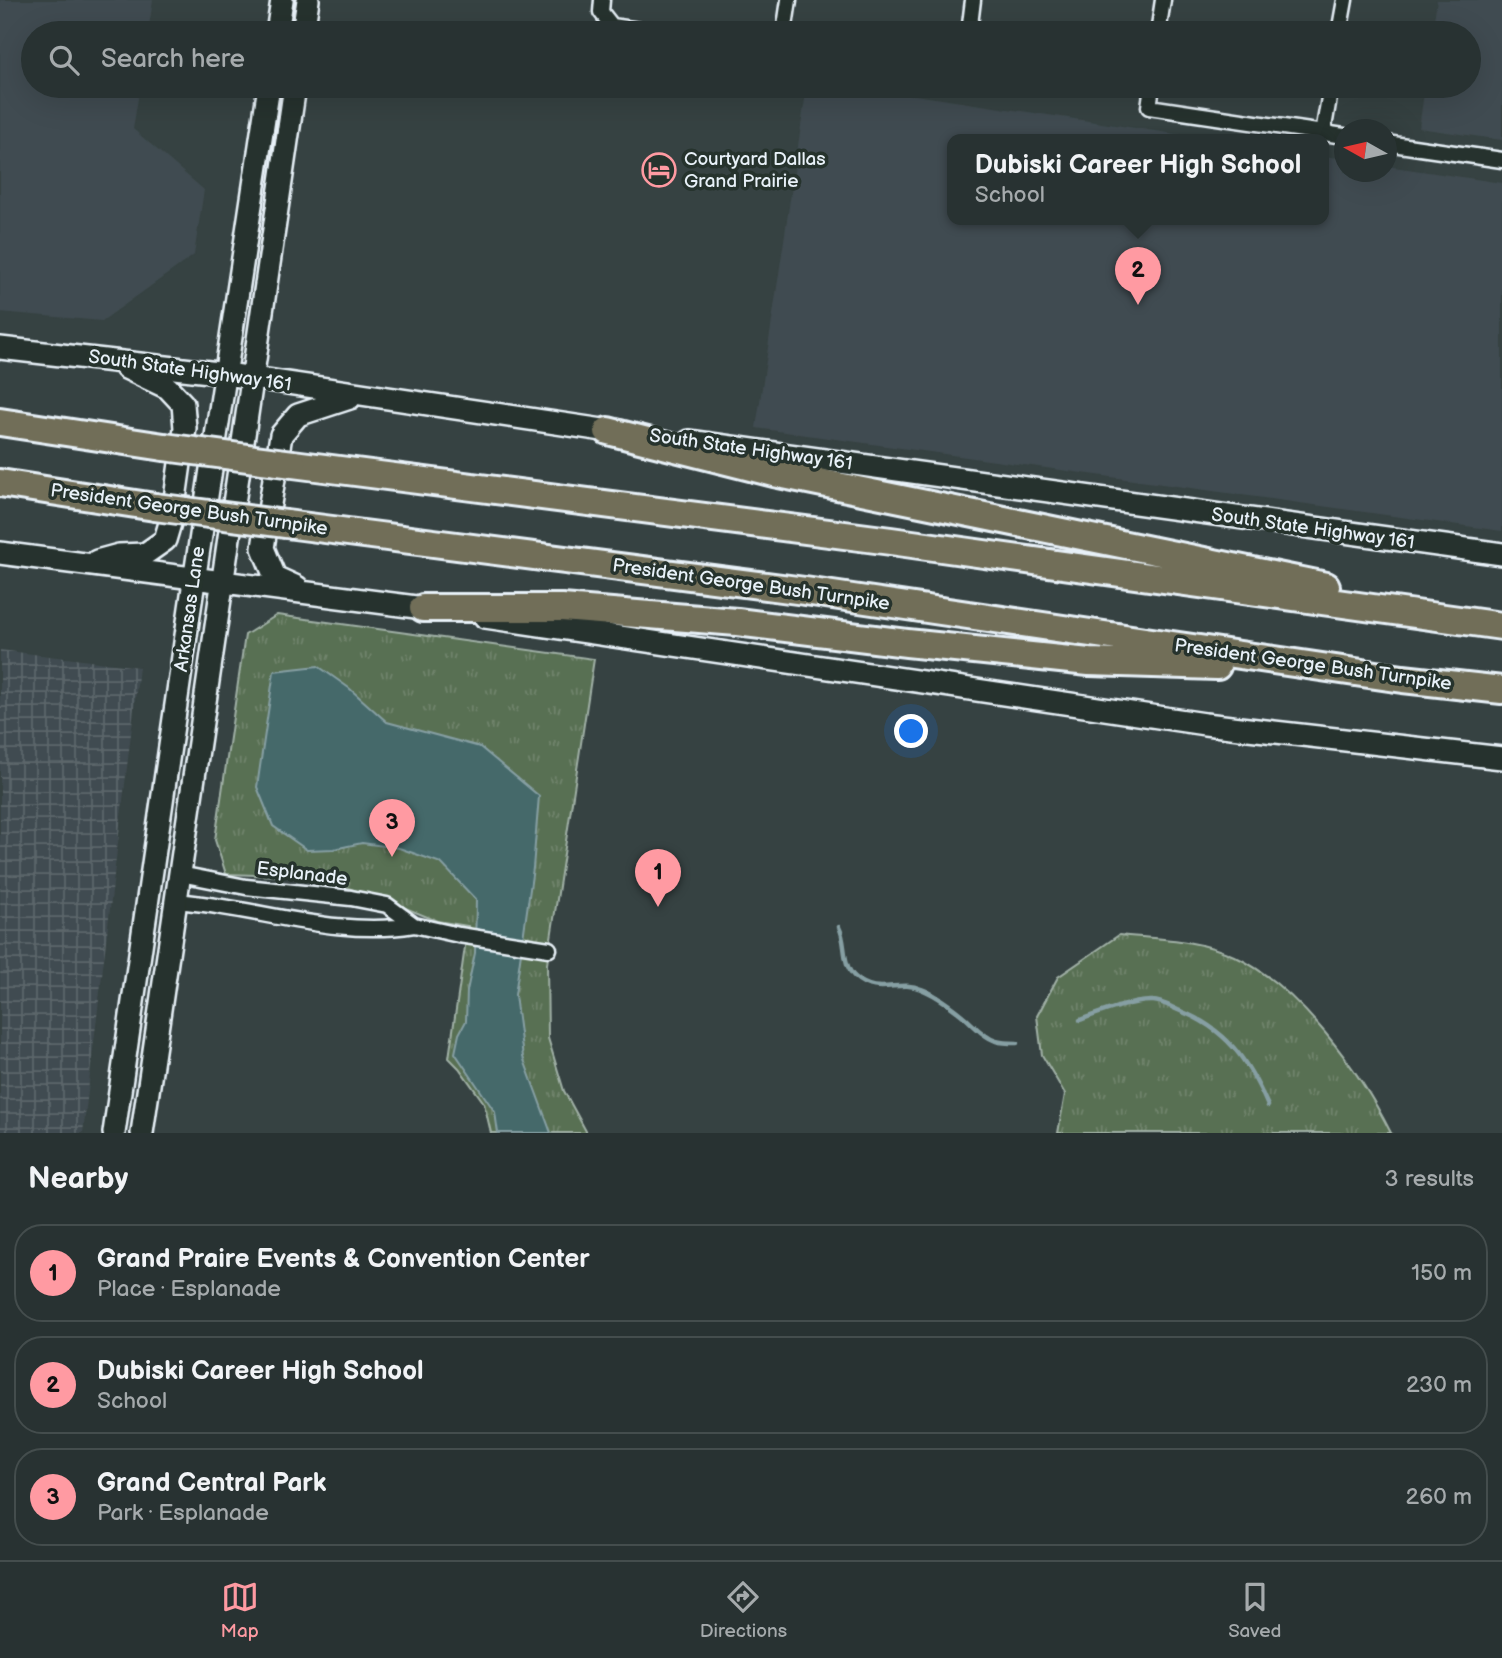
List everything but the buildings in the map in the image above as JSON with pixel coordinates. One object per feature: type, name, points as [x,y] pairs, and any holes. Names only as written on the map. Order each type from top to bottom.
[{"type":"highway","points":[[0,422],[164,447],[891,541],[1502,626]]},
{"type":"highway","points":[[608,431],[787,475],[1332,587],[1435,618]]},
{"type":"highway","name":"President George Bush Turnpike","points":[[0,483],[155,507],[805,591],[1403,679],[1502,690]]},
{"type":"highway","points":[[424,608],[575,609],[737,622],[1089,662],[1214,666],[1403,679]]},
{"type":"main road","points":[[279,21],[282,0]]},
{"type":"main road","points":[[305,21],[308,0]]},
{"type":"main road","name":"Arkansas Lane","points":[[114,1133],[267,98]]},
{"type":"main road","name":"Arkansas Lane","points":[[142,1133],[293,98]]},
{"type":"main road","name":"South State Highway 161","points":[[0,348],[227,374],[608,431],[1502,554]]},
{"type":"main road","points":[[85,564],[119,555],[145,554],[165,540],[173,513],[185,428],[183,404],[168,388],[111,360]]},
{"type":"main road","points":[[312,595],[275,577],[262,548],[281,435],[298,415],[359,395]]},
{"type":"main road","points":[[0,553],[424,608],[1205,724],[1502,758]]},
{"type":"main road","points":[[151,883],[180,874]]},
{"type":"main road","points":[[151,883],[176,901]]},
{"type":"street","points":[[602,0],[601,12],[606,21]]},
{"type":"street","points":[[786,21],[789,0]]},
{"type":"street","points":[[970,21],[974,0]]},
{"type":"street","points":[[1160,21],[1163,0]]},
{"type":"street","points":[[1341,21],[1345,0]]},
{"type":"street","points":[[1150,98],[1149,107],[1334,134]]},
{"type":"street","points":[[1323,133],[1329,98]]},
{"type":"street","points":[[1397,144],[1502,160]]},
{"type":"street","name":"Esplanade","points":[[180,874],[246,887],[351,898],[387,905],[414,925]]},
{"type":"street","name":"Esplanade","points":[[176,901],[205,903],[338,927],[384,930],[414,925],[549,949]]},
{"type":"shaded area","points":[[0,0],[153,0],[150,21],[21,21],[21,98],[138,98],[133,129],[204,190],[194,255],[102,321],[0,312]]},
{"type":"shaded area","points":[[1437,0],[1502,0],[1502,140],[1419,128],[1423,98],[1481,98],[1481,21],[1434,21]]},
{"type":"shaded area","points":[[805,98],[935,98],[1175,134],[947,134],[947,225],[1329,225],[1329,157],[1334,158],[1334,182],[1397,182],[1397,167],[1502,183],[1502,531],[756,428]]},
{"type":"shaded area","points":[[0,650],[139,667],[83,1133],[0,1133]]},
{"type":"green space","points":[[277,615],[594,659],[547,964],[548,1038],[564,1091],[587,1133],[491,1133],[484,1103],[449,1058],[468,926],[437,921],[386,900],[335,884],[287,876],[226,874],[215,840],[245,635]]},
{"type":"green space","points":[[1119,935],[1207,946],[1234,956],[1258,970],[1304,1009],[1325,1032],[1362,1083],[1391,1133],[1058,1133],[1065,1094],[1042,1055],[1037,1016],[1058,977]]},
{"type":"water","points":[[318,666],[349,688],[387,722],[480,747],[539,796],[533,868],[515,995],[523,1057],[551,1133],[498,1133],[495,1112],[455,1053],[459,1034],[466,1021],[467,991],[475,953],[476,900],[441,863],[399,848],[362,843],[334,849],[307,850],[273,826],[257,787],[274,671]]},
{"type":"waterway","points":[[839,927],[848,966],[863,983],[880,987],[913,986],[921,989],[948,1004],[991,1039],[1017,1043]]},
{"type":"waterway","points":[[1080,1020],[1145,1001],[1163,1003],[1195,1018],[1223,1037],[1244,1060],[1268,1106]]},
{"type":"place","name":"Courtyard Dallas Grand Prairie","points":[[659,170]]},
{"type":"place","name":"Dubiski Career High School","points":[[1138,305]]},
{"type":"place","name":"Grand Central Park","points":[[392,857]]},
{"type":"place","name":"Grand Praire Events & Convention Center","points":[[658,907]]}]
